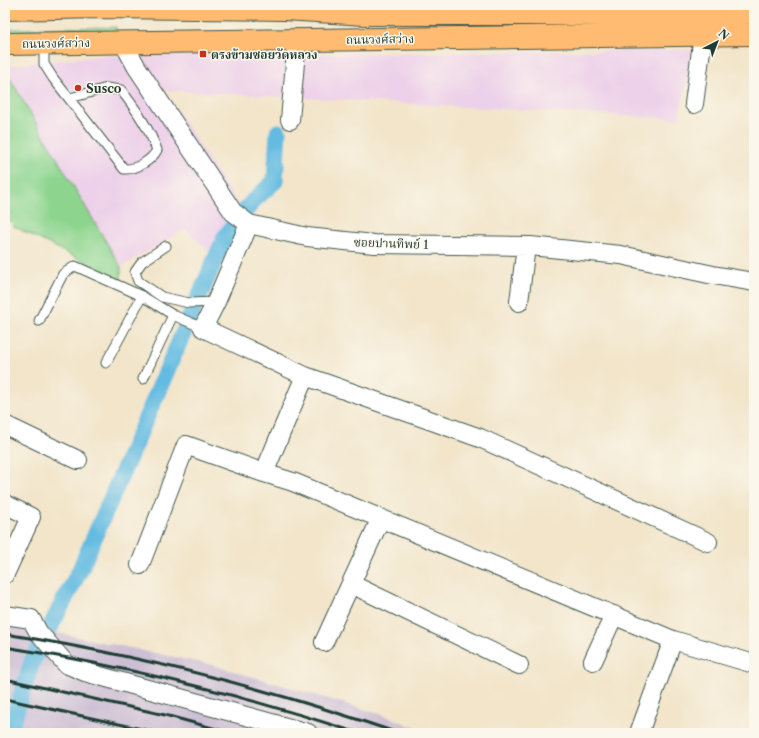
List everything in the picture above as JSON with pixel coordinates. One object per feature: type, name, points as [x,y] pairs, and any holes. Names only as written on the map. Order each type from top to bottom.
[{"type":"main road","name":"ถนนวงศ์สว่าง","points":[[278,8],[313,5]]},
{"type":"main road","name":"ถนนวงศ์สว่าง","points":[[5,9],[104,6],[278,8],[365,14],[660,14],[754,12]]},
{"type":"main road","name":"ถนนวงศ์สว่าง","points":[[5,44],[754,34]]},
{"type":"street","points":[[694,104],[703,35]]},
{"type":"street","points":[[290,120],[297,40]]},
{"type":"street","points":[[122,42],[136,66],[242,219],[210,302],[193,324],[305,376],[480,438],[708,542]]},
{"type":"street","name":"ซอยปานทิพย์ 1","points":[[242,219],[307,237],[374,244],[526,246],[621,255],[713,275],[754,282]]},
{"type":"street","points":[[519,302],[526,246]]},
{"type":"street","points":[[264,473],[305,376]]},
{"type":"street","points":[[5,425],[78,460]]},
{"type":"street","points":[[140,565],[186,445],[293,482],[673,640],[754,664]]},
{"type":"street","points":[[5,504],[31,517],[5,574]]},
{"type":"street","points":[[324,642],[381,518]]},
{"type":"street","points":[[351,584],[520,665]]},
{"type":"street","points":[[5,615],[31,619],[44,638],[66,664],[85,672],[308,733]]},
{"type":"street","points":[[594,661],[614,615]]},
{"type":"street","points":[[639,733],[673,640]]},
{"type":"lane","points":[[44,43],[44,64],[53,78],[124,169],[130,170],[154,157],[157,150],[152,134],[121,90],[107,88],[70,98]]},
{"type":"lane","points":[[166,246],[142,262],[135,272],[138,281],[162,297],[189,303],[210,302]]},
{"type":"lane","points":[[39,321],[63,274],[75,266],[142,296],[173,316],[193,324]]},
{"type":"lane","points":[[106,363],[142,296]]},
{"type":"lane","points":[[143,379],[173,316]]},
{"type":"shaded area","points":[[693,50],[679,119],[164,90],[238,204],[254,210],[234,236],[222,263],[185,229],[121,267],[5,70],[5,66],[99,56]]},
{"type":"shaded area","points":[[5,622],[212,665],[380,714],[430,733],[24,733],[5,728]]},
{"type":"green space","points":[[116,27],[116,30],[112,32],[5,34],[5,29]]},
{"type":"green space","points":[[5,70],[121,267],[121,280],[13,226],[5,213]]},
{"type":"waterway","points":[[9,733],[32,662],[80,570],[225,237],[253,201],[275,181],[278,132]]},
{"type":"railway","points":[[5,634],[105,652],[204,675],[301,702],[398,733]]},
{"type":"railway","points":[[5,647],[95,663],[183,683],[271,706],[358,733]]},
{"type":"railway","points":[[5,679],[165,715],[231,733]]},
{"type":"railway","points":[[5,699],[160,733]]},
{"type":"place","name":"ตรงข้ามซอยวัดหลวง","points":[[203,54]]},
{"type":"place","name":"Susco","points":[[78,88]]}]
